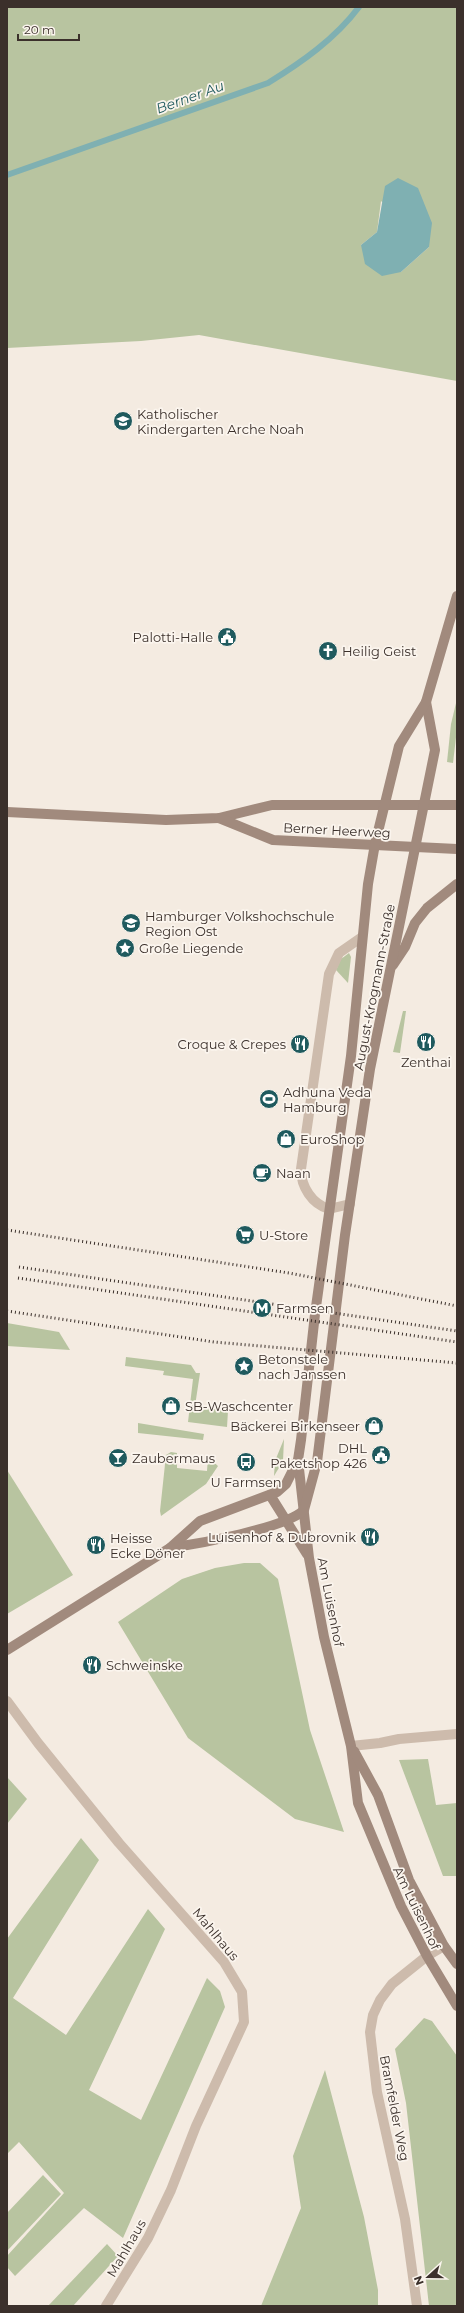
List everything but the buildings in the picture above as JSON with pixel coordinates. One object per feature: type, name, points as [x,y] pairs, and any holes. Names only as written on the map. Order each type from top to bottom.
[{"type":"main road","points":[[426,702],[457,596]]},
{"type":"main road","name":"August-Krogmann-Straße","points":[[7,1650],[170,1548],[200,1521],[220,1512],[270,1495],[286,1484],[298,1460],[351,1056],[362,937],[375,844],[399,746],[426,702]]},
{"type":"main road","name":"August-Krogmann-Straße","points":[[170,1548],[208,1543],[285,1521],[304,1510],[317,1462],[350,1204],[370,1069],[435,750],[426,702]]},
{"type":"main road","name":"Berner Heerweg","points":[[7,812],[110,819],[219,818],[272,805],[457,805]]},
{"type":"main road","name":"Berner Heerweg","points":[[219,818],[273,840],[457,849]]},
{"type":"main road","points":[[390,970],[419,918],[444,892],[457,884]]},
{"type":"main road","name":"Am Luisenhof","points":[[298,1460],[309,1558],[324,1637],[351,1746],[358,1803],[392,1888],[427,1956],[457,2006]]},
{"type":"main road","points":[[270,1495],[309,1558]]},
{"type":"main road","name":"Am Luisenhof","points":[[351,1746],[378,1795],[409,1880],[444,1946],[457,1964]]},
{"type":"street","points":[[350,1204],[330,1209],[316,1202],[310,1196],[302,1182],[301,1169],[330,974],[340,953],[362,937]]},
{"type":"street","name":"Mahlhaus","points":[[7,1701],[41,1748],[119,1843],[224,1962],[242,1992],[244,2022],[196,2126],[170,2190],[148,2238],[106,2306]]},
{"type":"street","points":[[351,1746],[380,1743],[399,1739],[457,1734]]},
{"type":"street","name":"Bramfelder Weg","points":[[418,2306],[405,2219],[377,2092],[370,2032],[375,2010],[392,1984],[427,1956],[444,1946]]},
{"type":"green space","points":[[7,7],[457,7],[457,381],[199,335],[141,341],[7,348]],"holes":[[[381,201],[429,247],[401,272],[361,245],[377,232]]]},
{"type":"green space","points":[[457,699],[457,729],[453,763],[447,762],[451,724]]},
{"type":"green space","points":[[349,953],[351,957],[348,983],[336,970],[341,959]]},
{"type":"green space","points":[[403,1011],[406,1011],[400,1053],[393,1052]]},
{"type":"green space","points":[[7,1323],[59,1332],[70,1350],[7,1346]]},
{"type":"green space","points":[[126,1357],[191,1365],[196,1373],[200,1373],[195,1406],[228,1411],[227,1427],[188,1422],[193,1379],[163,1375],[164,1371],[125,1366]]},
{"type":"green space","points":[[138,1423],[204,1434],[203,1440],[138,1433]]},
{"type":"green space","points":[[284,1439],[283,1461],[274,1476],[275,1461]]},
{"type":"green space","points":[[171,1452],[177,1453],[177,1468],[207,1471],[208,1457],[218,1466],[206,1484],[161,1516],[160,1511],[166,1455]]},
{"type":"green space","points":[[7,1470],[73,1575],[7,1614]]},
{"type":"green space","points":[[244,1563],[260,1563],[278,1579],[310,1730],[344,1832],[295,1819],[188,1738],[118,1622],[182,1579],[215,1568]]},
{"type":"green space","points":[[428,1759],[436,1805],[457,1803],[457,1876],[443,1876],[399,1760]]},
{"type":"green space","points":[[7,1777],[27,1799],[7,1824]]},
{"type":"green space","points":[[81,1838],[99,1860],[13,1998],[66,2035],[148,1909],[165,1929],[89,2090],[141,2120],[207,1978],[220,1991],[225,2007],[123,2238],[84,2208],[15,2276],[7,2267],[7,2256],[64,2193],[19,2142],[7,2154],[7,1939]]},
{"type":"green space","points":[[424,2018],[432,2021],[457,2056],[457,2306],[429,2306],[406,2103],[395,2049]]},
{"type":"green space","points":[[325,2070],[364,2217],[378,2290],[378,2306],[261,2306],[301,2208],[293,2156]]},
{"type":"green space","points":[[43,2175],[61,2194],[7,2251],[7,2213]]},
{"type":"green space","points":[[107,2244],[118,2256],[73,2306],[48,2306]]},
{"type":"water","points":[[398,178],[418,188],[432,223],[429,247],[401,272],[382,276],[365,264],[361,245],[377,232],[385,186]]},
{"type":"waterway","name":"Berner Au","points":[[7,175],[268,83],[293,67],[329,40],[350,19],[359,7]]},
{"type":"railway","points":[[7,1230],[289,1273],[457,1306]]},
{"type":"railway","points":[[19,1267],[457,1331]]},
{"type":"railway","points":[[18,1278],[457,1342]]},
{"type":"railway","points":[[7,1311],[214,1342],[457,1363]]},
{"type":"place","name":"Katholischer Kindergarten Arche Noah","points":[[123,421]]},
{"type":"place","name":"Palotti-Halle","points":[[227,637]]},
{"type":"place","name":"Heilig Geist","points":[[328,651]]},
{"type":"place","name":"Hamburger Volkshochschule Region Ost","points":[[131,923]]},
{"type":"place","name":"Große Liegende","points":[[125,948]]},
{"type":"place","name":"Zenthai","points":[[426,1042]]},
{"type":"place","name":"Croque & Crepes","points":[[300,1044]]},
{"type":"place","name":"Adhuna Veda Hamburg","points":[[269,1099]]},
{"type":"place","name":"EuroShop","points":[[286,1139]]},
{"type":"place","name":"Naan","points":[[262,1173]]},
{"type":"place","name":"U-Store","points":[[245,1235]]},
{"type":"place","name":"Farmsen","points":[[262,1308]]},
{"type":"place","name":"Betonstele nach Janssen","points":[[244,1366]]},
{"type":"place","name":"SB-Waschcenter","points":[[171,1406]]},
{"type":"place","name":"Bäckerei Birkenseer","points":[[374,1426]]},
{"type":"place","name":"DHL Paketshop 426","points":[[381,1455]]},
{"type":"place","name":"Zaubermaus","points":[[118,1458]]},
{"type":"place","name":"U Farmsen","points":[[246,1462]]},
{"type":"place","name":"Luisenhof & Dubrovnik","points":[[370,1537]]},
{"type":"place","name":"Heisse Ecke Döner","points":[[96,1545]]},
{"type":"place","name":"Schweinske","points":[[92,1665]]}]
